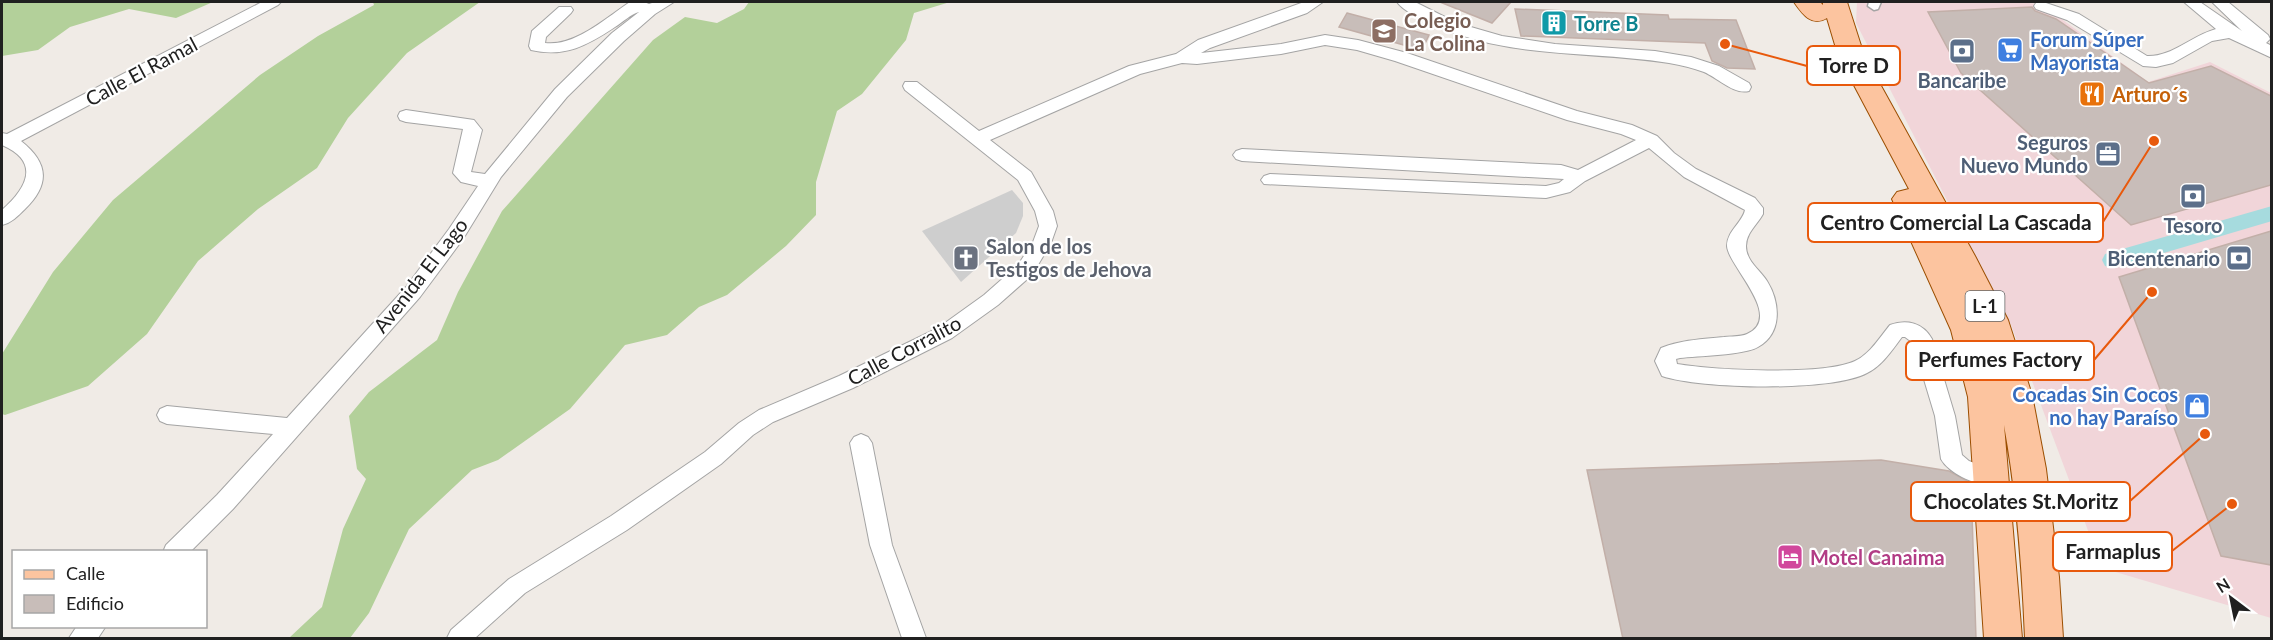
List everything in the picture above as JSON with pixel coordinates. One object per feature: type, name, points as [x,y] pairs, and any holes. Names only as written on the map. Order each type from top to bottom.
[{"type":"main road","name":"L-1","points":[[1824,5],[1830,55],[1904,194],[1967,330],[1985,397],[2003,639]]},
{"type":"main road","name":"L-1","points":[[1824,5],[1960,256],[1992,320],[2015,395],[2029,468],[2041,577],[2044,639]]},
{"type":"street","name":"Calle El Ramal","points":[[5,139],[273,2]]},
{"type":"street","points":[[1182,58],[1204,44],[1301,10],[1315,2]]},
{"type":"street","points":[[1405,2],[1430,18],[1498,42],[1563,51],[1663,57],[1704,66],[1743,87]]},
{"type":"street","points":[[2191,2],[2231,33],[2271,53]]},
{"type":"street","points":[[2220,2],[2238,20],[2271,46]]},
{"type":"street","points":[[565,10],[538,34],[537,46],[547,51],[561,49],[582,40],[637,4],[661,4]]},
{"type":"street","name":"Avenida El Lago","points":[[176,550],[225,502],[413,291],[456,234],[489,181],[561,93],[618,37],[661,4]]},
{"type":"street","points":[[2042,6],[2073,17],[2093,28],[2143,62],[2154,63],[2179,56],[2213,34],[2231,33]]},
{"type":"street","points":[[977,139],[1135,70],[1182,58],[1197,59],[1281,50],[1325,40],[1358,45],[1401,57],[1573,116],[1626,129],[1651,140],[1668,157],[1690,173],[1749,202],[1754,208],[1754,214],[1739,232],[1737,250],[1745,267],[1755,278],[1768,310],[1767,327],[1751,342],[1678,350],[1668,354],[1665,361],[1669,370],[1678,373],[1744,378],[1823,376],[1860,368],[1874,358],[1890,335],[1897,330],[1909,329],[1922,339],[1945,416],[1952,459],[1962,468],[1991,478]]},
{"type":"street","name":"Calle Corralito","points":[[459,639],[517,586],[619,523],[713,458],[746,429],[766,416],[855,377],[945,333],[991,300],[1025,270],[1042,243],[1048,226],[1044,211],[1025,177],[911,86]]},
{"type":"street","points":[[406,116],[468,124],[473,130],[462,173],[467,178],[489,181]]},
{"type":"street","points":[[2,219],[24,201],[32,189],[35,174],[31,161],[5,139]]},
{"type":"street","points":[[1270,180],[1546,192],[1564,188],[1579,177],[1651,140]]},
{"type":"street","points":[[1242,155],[1561,171],[1579,177]]},
{"type":"street","points":[[167,415],[292,427]]},
{"type":"street","points":[[861,442],[881,545],[914,639]]},
{"type":"street","points":[[81,639],[94,628]]},
{"type":"shaded area","points":[[1857,2],[2041,4],[2148,82],[2210,62],[2271,93],[2271,618],[2102,568],[2011,325],[1856,23]]},
{"type":"shaded area","name":"Salon de los Testigos de Jehova","points":[[1012,190],[1023,203],[1023,216],[1016,233],[961,282],[922,231]]},
{"type":"green space","points":[[2,2],[213,2],[176,18],[129,9],[70,27],[38,50],[2,56]]},
{"type":"green space","points":[[373,2],[480,2],[407,53],[348,118],[317,168],[258,209],[198,261],[147,334],[88,386],[5,415],[2,414],[2,354],[53,272],[113,200],[260,75],[318,36],[374,5]]},
{"type":"green space","points":[[749,2],[950,2],[914,13],[906,40],[862,94],[837,111],[816,182],[816,215],[786,246],[727,295],[699,307],[667,335],[625,345],[570,409],[498,460],[472,470],[409,529],[369,613],[350,638],[289,638],[322,607],[343,529],[366,479],[357,469],[349,416],[369,392],[437,340],[458,292],[502,211],[653,40],[685,17],[717,23],[744,9]]},
{"type":"building","points":[[1440,2],[1511,2],[1492,23]]},
{"type":"building","points":[[2032,7],[2035,11],[2056,19],[2149,83],[2211,66],[2271,96],[2271,185],[2131,225],[1961,73],[1928,12]]},
{"type":"building","points":[[1515,9],[1668,15],[1669,19],[1736,20],[1755,69],[1727,68],[1712,61],[1705,43],[1521,36]]},
{"type":"building","name":"Colegio La Colina","points":[[1347,13],[1429,35],[1422,50],[1339,27]]},
{"type":"building","points":[[2271,231],[2271,565],[2221,556],[2119,277]]},
{"type":"building","name":"Motel Canaima","points":[[1881,460],[1949,471],[1971,483],[1976,639],[1623,639],[1587,470]]},
{"type":"waterway","points":[[2113,260],[2272,213]]},
{"type":"place","name":"Torre B","points":[[1554,23]]},
{"type":"place","name":"Colegio La Colina","points":[[1384,31]]},
{"type":"place","name":"Torre D","points":[[1725,44]]},
{"type":"place","name":"Forum Súper Mayorista","points":[[2010,50]]},
{"type":"place","name":"Bancaribe","points":[[1962,51]]},
{"type":"place","name":"Arturo´s","points":[[2092,94]]},
{"type":"place","name":"Centro Comercial La Cascada","points":[[2154,141]]},
{"type":"place","name":"Seguros Nuevo Mundo","points":[[2108,154]]},
{"type":"place","name":"Tesoro","points":[[2193,196]]},
{"type":"place","name":"Salon de los Testigos de Jehova","points":[[966,258]]},
{"type":"place","name":"Bicentenario","points":[[2239,258]]},
{"type":"place","name":"Perfumes Factory","points":[[2152,292]]},
{"type":"place","name":"Cocadas Sin Cocos no hay Paraíso","points":[[2197,406]]},
{"type":"place","name":"Chocolates St.Moritz","points":[[2205,434]]},
{"type":"place","name":"Farmaplus","points":[[2232,504]]},
{"type":"place","name":"Motel Canaima","points":[[1790,557]]}]
